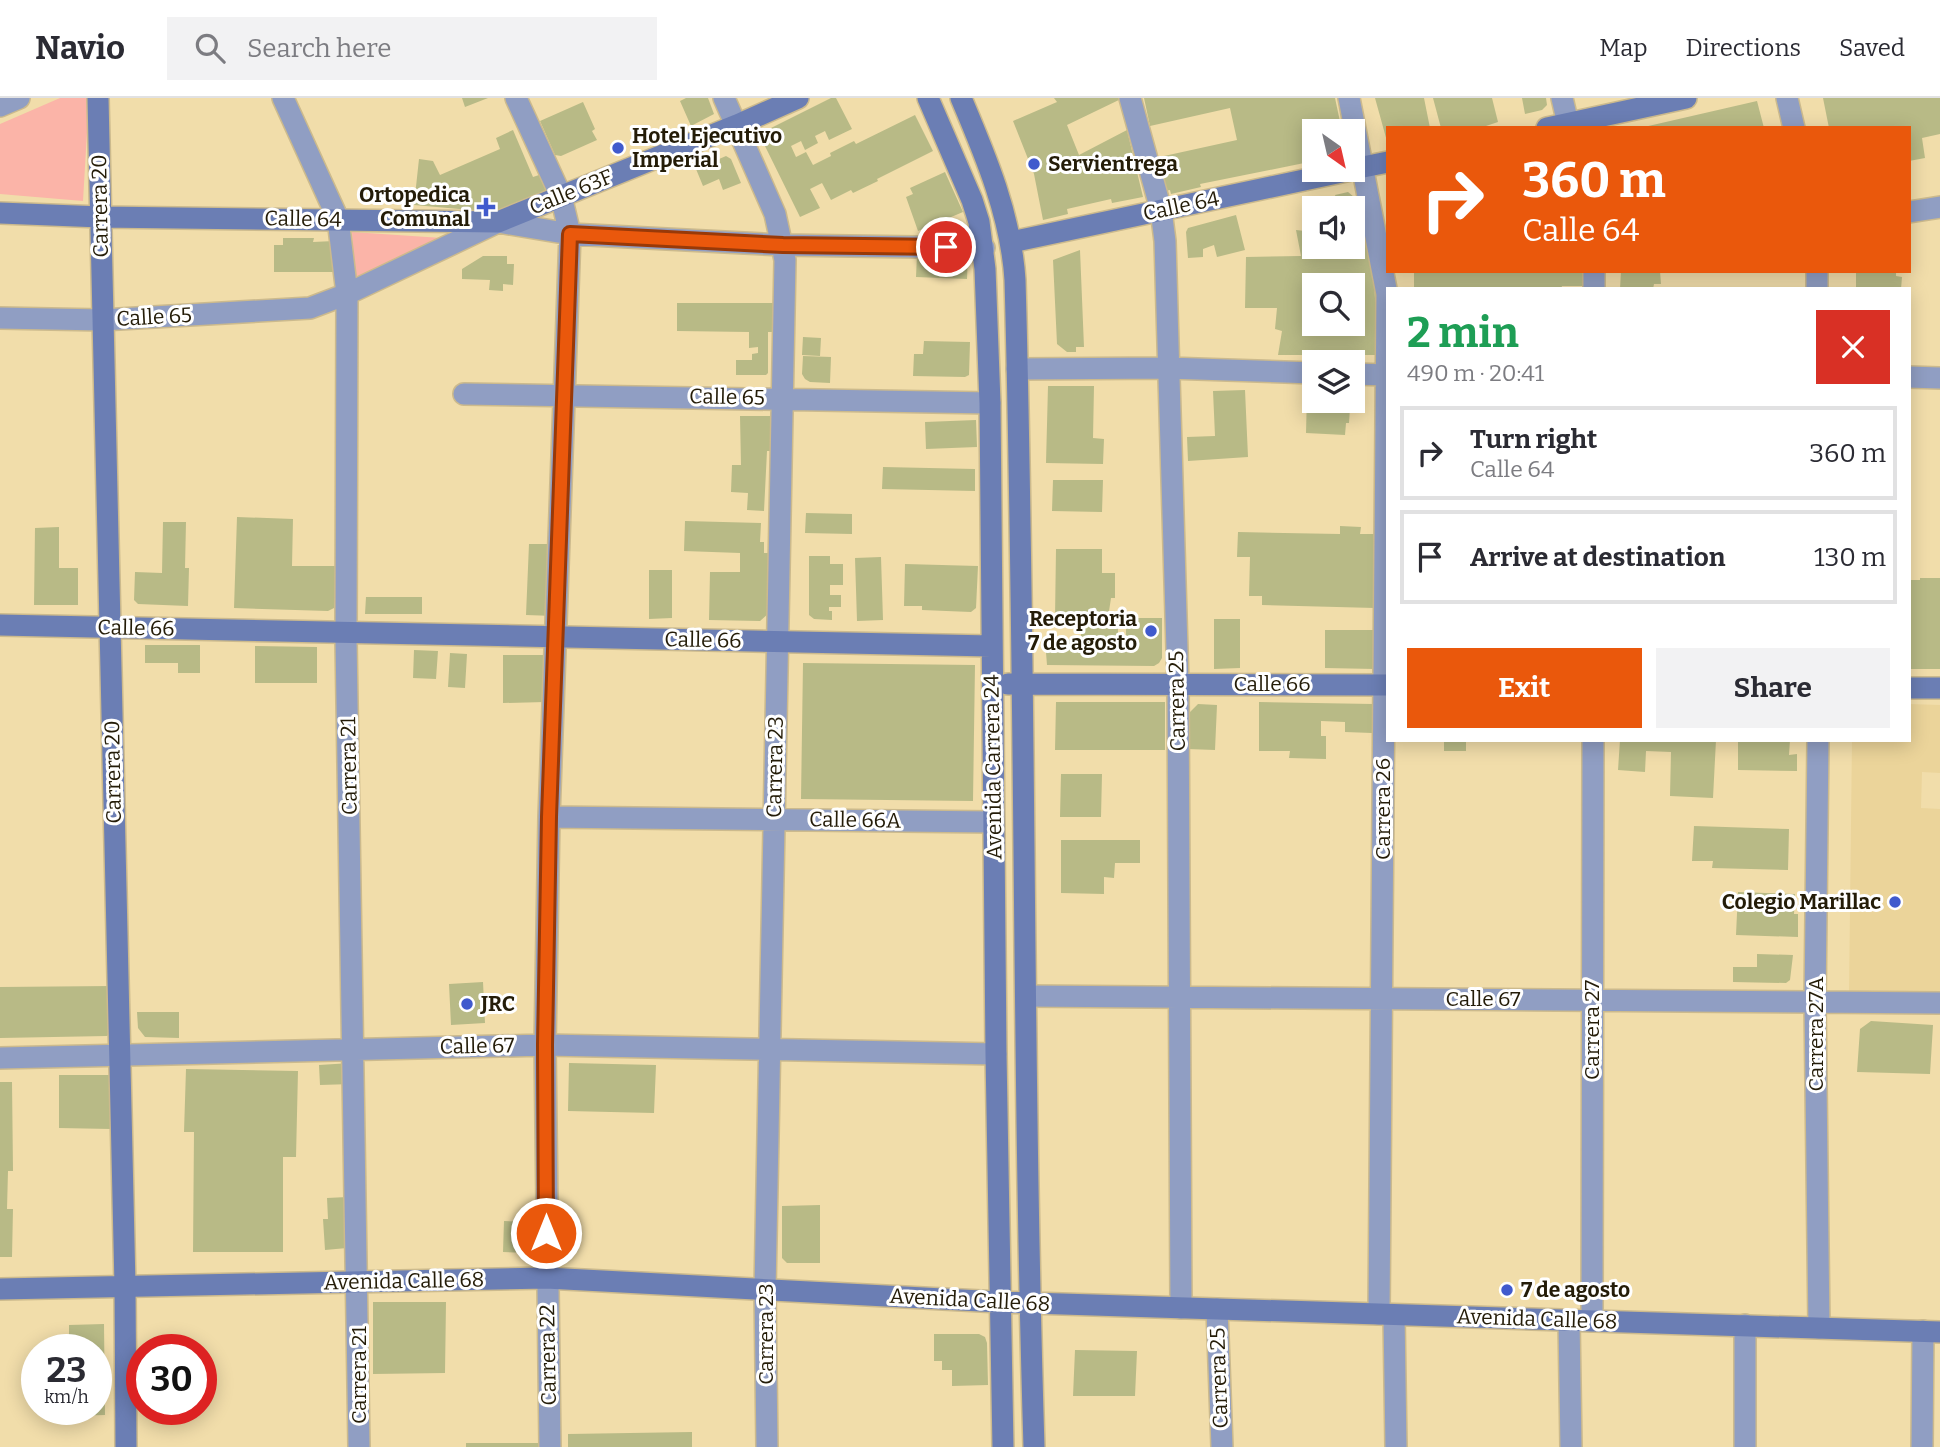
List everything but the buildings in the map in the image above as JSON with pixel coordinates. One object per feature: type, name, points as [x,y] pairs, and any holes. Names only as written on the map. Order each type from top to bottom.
[{"type":"main road","name":"Carrera 20","points":[[98,98],[125,1286],[126,1447]]},
{"type":"main road","name":"Calle 63F","points":[[498,222],[798,98]]},
{"type":"main road","name":"Avenida Carrera 24","points":[[928,98],[972,200],[984,248],[990,402],[993,822],[1003,1447]]},
{"type":"main road","name":"Avenida Carrera 24","points":[[961,98],[994,181],[1011,242],[1017,369],[1034,1447]]},
{"type":"main road","points":[[1561,126],[1686,98]]},
{"type":"main road","name":"Calle 64","points":[[1365,167],[1386,162]]},
{"type":"main road","name":"Calle 64","points":[[1011,242],[1302,180]]},
{"type":"main road","name":"Calle 64","points":[[0,213],[101,217],[498,222]]},
{"type":"main road","name":"Calle 66","points":[[0,625],[992,646]]},
{"type":"main road","points":[[992,646],[1022,684]]},
{"type":"main road","name":"Calle 66","points":[[992,684],[1386,685]]},
{"type":"main road","points":[[1911,688],[1940,688]]},
{"type":"main road","name":"Avenida Calle 68","points":[[0,1289],[546,1278],[1000,1302],[1932,1331]]},
{"type":"street","points":[[0,106],[19,98]]},
{"type":"street","name":"Carrera 21","points":[[283,98],[338,219],[347,294],[347,632],[359,1447]]},
{"type":"street","name":"Carrera 22","points":[[516,98],[561,195],[570,234],[566,395],[554,637],[545,1045],[550,1447]]},
{"type":"street","name":"Carrera 23","points":[[724,98],[775,214],[785,260],[765,1290],[767,1447]]},
{"type":"street","name":"Carrera 25","points":[[1130,98],[1161,210],[1165,241],[1178,684],[1181,1308]]},
{"type":"street","name":"Carrera 26","points":[[1349,98],[1351,119]]},
{"type":"street","points":[[1561,126],[1562,98]]},
{"type":"street","points":[[1787,98],[1794,126]]},
{"type":"street","name":"Carrera 26","points":[[1358,182],[1386,290]]},
{"type":"street","points":[[1911,212],[1940,207]]},
{"type":"street","name":"Calle 64","points":[[498,222],[570,234],[783,245],[984,248]]},
{"type":"street","name":"Calle 63F","points":[[347,294],[498,222]]},
{"type":"street","name":"Calle 65","points":[[0,318],[102,320],[310,307],[347,294]]},
{"type":"street","points":[[1017,369],[1168,368],[1302,373]]},
{"type":"street","points":[[1365,374],[1386,375]]},
{"type":"street","points":[[1911,377],[1940,378]]},
{"type":"street","name":"Calle 65","points":[[464,394],[990,402]]},
{"type":"street","name":"Carrera 26","points":[[1386,685],[1382,999],[1386,1314],[1396,1447]]},
{"type":"street","name":"Carrera 27","points":[[1592,1321],[1593,742]]},
{"type":"street","name":"Carrera 27A","points":[[1818,742],[1815,1002],[1819,1328]]},
{"type":"street","name":"Calle 66A","points":[[549,817],[993,822]]},
{"type":"street","name":"Calle 67","points":[[1026,996],[1940,1003]]},
{"type":"street","name":"Calle 67","points":[[0,1058],[545,1045],[996,1054]]},
{"type":"street","name":"Carrera 25","points":[[1217,1309],[1222,1447]]},
{"type":"street","points":[[1569,1320],[1571,1447]]},
{"type":"street","points":[[1745,1325],[1745,1447]]},
{"type":"street","points":[[1922,1447],[1932,1331]]},
{"type":"shaded area","points":[[60,98],[89,98],[83,201],[0,194],[0,124]]},
{"type":"shaded area","points":[[352,232],[442,238],[354,282]]},
{"type":"shaded area","name":"Colegio Marillac","points":[[1911,704],[1940,705],[1940,773],[1922,772],[1921,808],[1940,809],[1940,995],[1849,995],[1852,742],[1911,742]]},
{"type":"place","name":"Hotel Ejecutivo Imperial","points":[[618,148]]},
{"type":"place","name":"Servientrega","points":[[1034,164]]},
{"type":"place","name":"Ortopedica Comunal","points":[[486,207]]},
{"type":"place","name":"Receptoria 7 de agosto","points":[[1151,631]]},
{"type":"place","name":"Colegio Marillac","points":[[1895,902]]},
{"type":"place","name":"JRC","points":[[467,1004]]},
{"type":"place","name":"7 de agosto","points":[[1507,1290]]},
{"type":"route","points":[[546,1233],[545,1045],[549,817],[570,234],[783,245],[946,247]]}]
